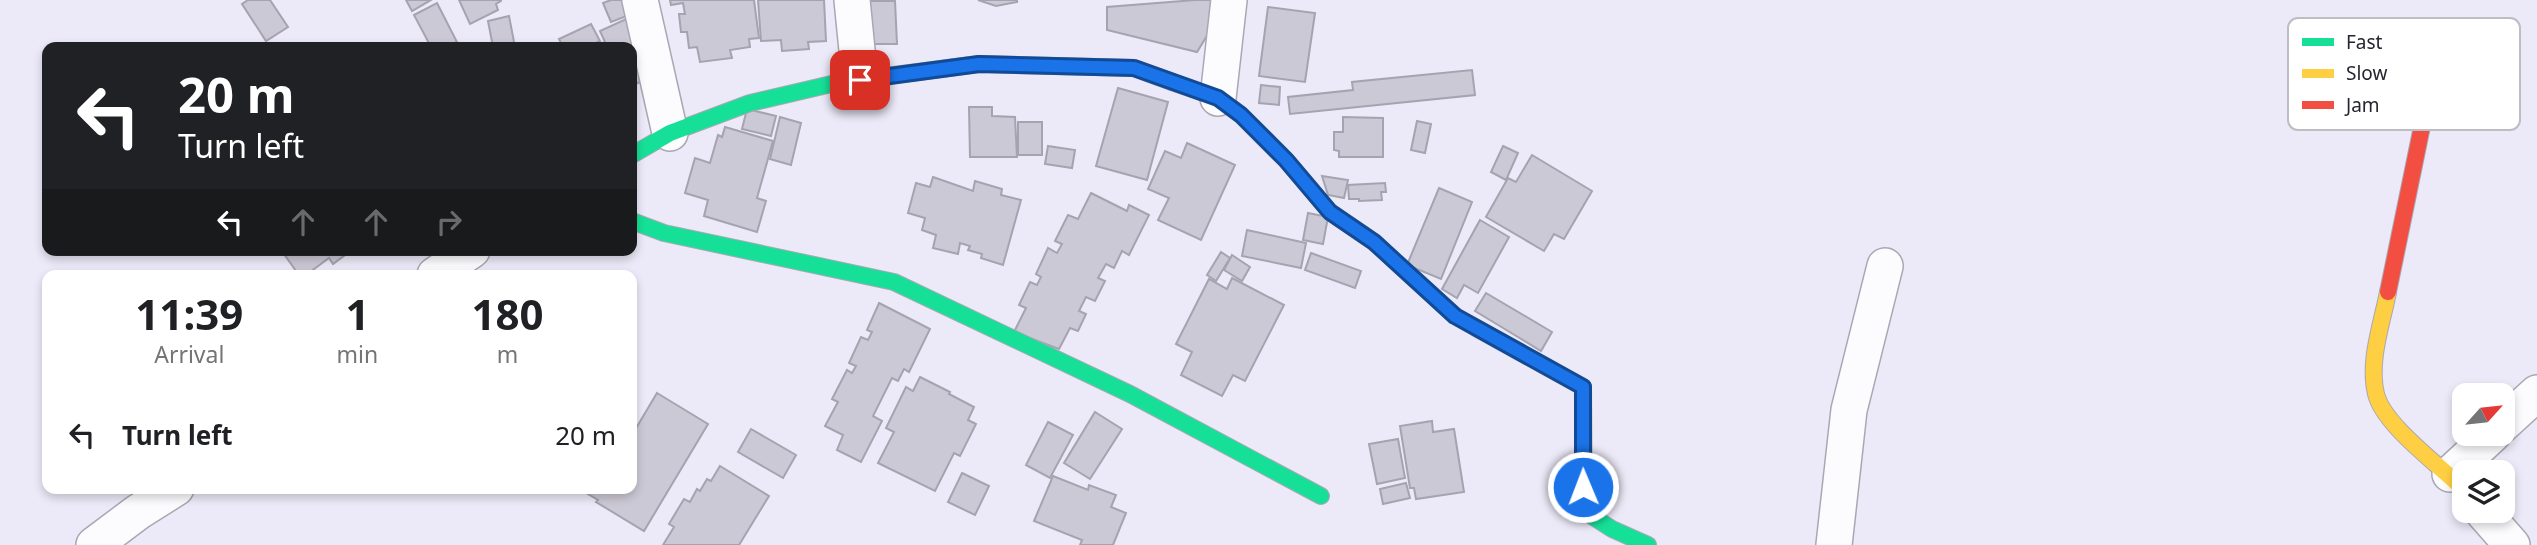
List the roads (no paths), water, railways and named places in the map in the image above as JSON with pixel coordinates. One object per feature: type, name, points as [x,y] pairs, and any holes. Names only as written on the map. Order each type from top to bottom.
[{"type":"street","points":[[640,0],[670,133]]},
{"type":"street","points":[[852,0],[860,80]]},
{"type":"street","points":[[1218,98],[1229,0]]},
{"type":"street","points":[[637,152],[670,133],[750,103],[860,80],[979,64],[1134,68],[1218,98],[1241,115],[1286,160],[1330,212],[1374,242],[1455,316],[1583,387],[1584,511],[1612,529],[1648,545]]},
{"type":"street","points":[[2421,130],[2375,357],[2374,382],[2379,400],[2396,425],[2452,477]]},
{"type":"street","points":[[637,223],[664,233],[894,282],[1130,394],[1321,496]]},
{"type":"street","points":[[442,270],[463,256]]},
{"type":"street","points":[[1834,545],[1849,410],[1885,265]]},
{"type":"street","points":[[2515,413],[2537,393]]},
{"type":"street","points":[[94,545],[166,494]]},
{"type":"street","points":[[2493,523],[2512,545]]}]
